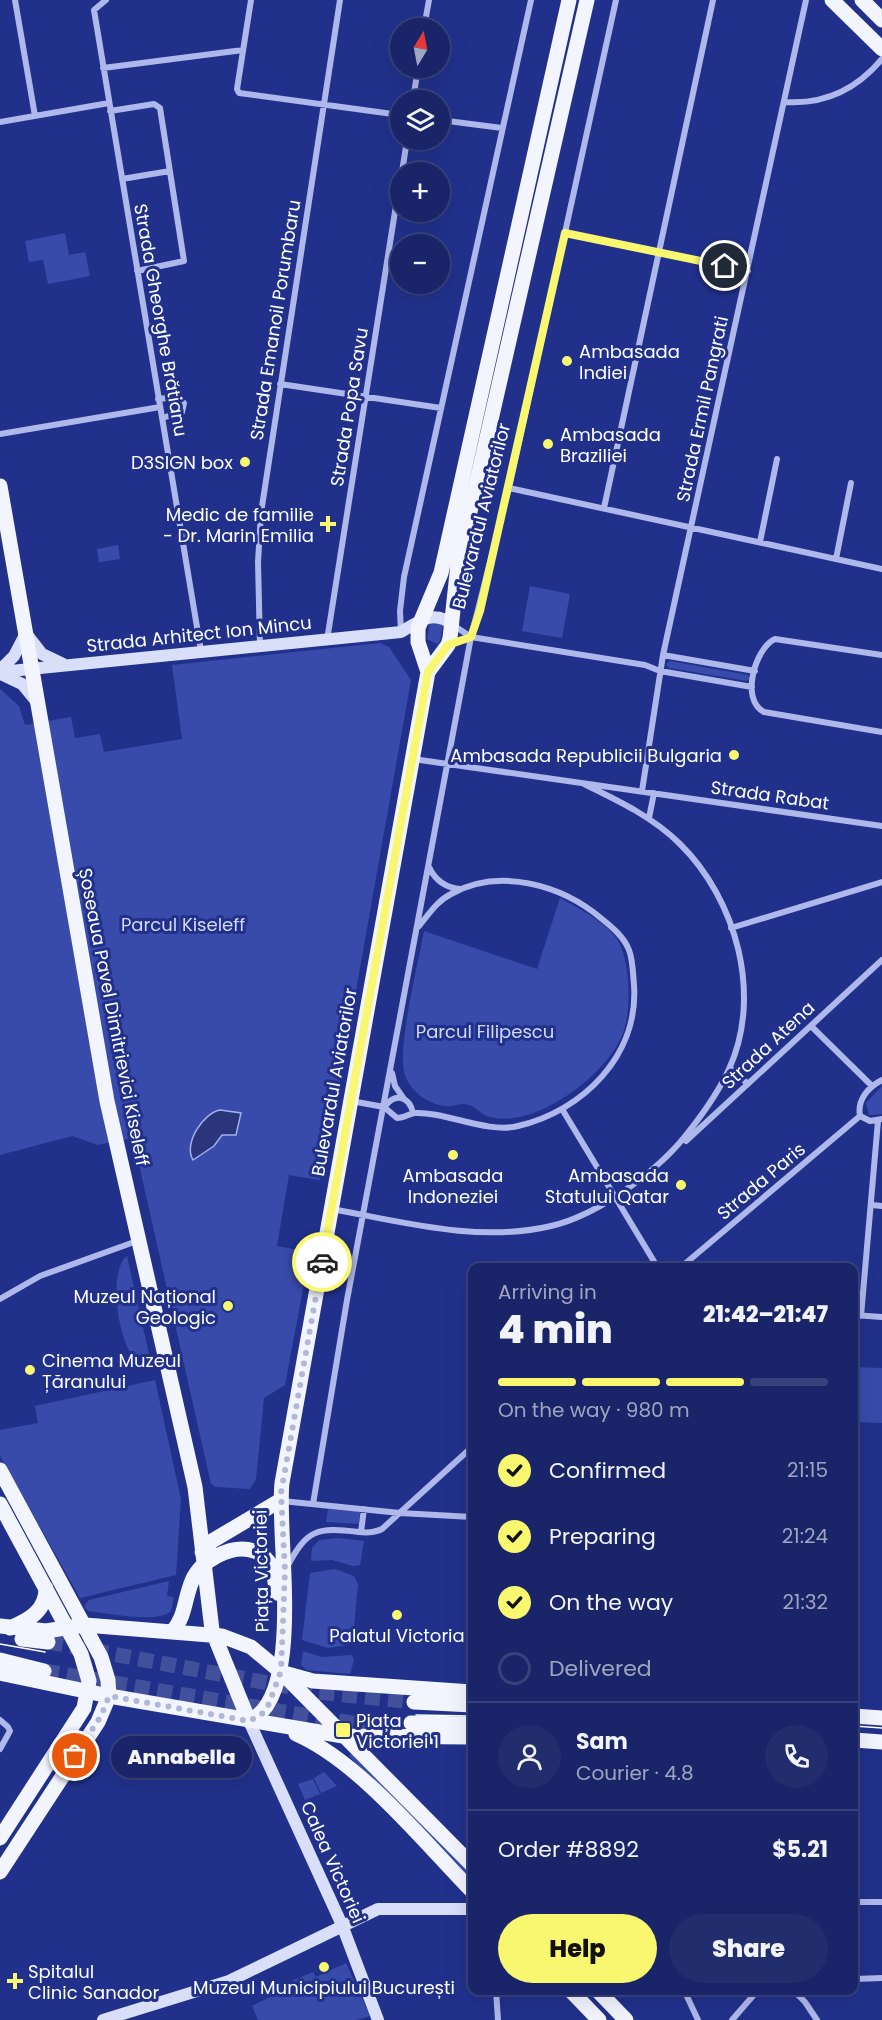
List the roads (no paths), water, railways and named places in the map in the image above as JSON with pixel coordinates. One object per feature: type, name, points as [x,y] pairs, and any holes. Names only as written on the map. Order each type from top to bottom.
[{"type":"main road","name":"Bulevardul Aviatorilor","points":[[420,621],[437,585],[569,0]]},
{"type":"main road","name":"Bulevardul Aviatorilor","points":[[453,625],[454,588],[587,0]]},
{"type":"main road","points":[[832,0],[882,49]]},
{"type":"main road","points":[[862,0],[882,20]]},
{"type":"main road","name":"Șoseaua Pavel Dimitrievici Kiseleff","points":[[0,486],[97,1048],[195,1487],[203,1559]]},
{"type":"main road","points":[[437,616],[453,625],[448,645],[428,672],[418,642],[420,621],[437,616]]},
{"type":"main road","name":"Strada Arhitect Ion Mincu","points":[[0,672],[401,632],[420,621]]},
{"type":"main road","points":[[401,632],[436,649],[448,645]]},
{"type":"main road","points":[[38,704],[22,684],[0,672],[14,656],[26,633],[42,654],[66,665]]},
{"type":"main road","name":"Bulevardul Aviatorilor","points":[[281,1500],[428,672]]},
{"type":"main road","points":[[0,1470],[85,1625],[105,1668],[109,1696],[98,1722],[0,1872]]},
{"type":"main road","name":"Piața Victoriei","points":[[203,1559],[212,1541],[281,1500],[285,1571],[281,1671],[268,1706],[261,1715],[249,1721]]},
{"type":"main road","points":[[0,1504],[87,1669],[88,1692],[82,1712],[0,1838]]},
{"type":"main road","points":[[172,1632],[182,1619],[192,1579],[203,1559],[234,1549],[254,1551],[266,1558],[274,1571],[283,1628]]},
{"type":"main road","points":[[203,1559],[214,1635],[249,1721]]},
{"type":"main road","points":[[4,1630],[37,1613],[44,1604],[46,1588]]},
{"type":"main road","name":"Piața Victoriei","points":[[4,1630],[46,1631],[85,1625],[214,1635],[243,1642],[281,1671],[468,1861]]},
{"type":"main road","points":[[4,1630],[48,1642]]},
{"type":"main road","points":[[0,1660],[44,1671]]},
{"type":"main road","points":[[281,1671],[313,1681],[468,1692]]},
{"type":"main road","points":[[0,1673],[109,1696],[343,1736],[468,1737]]},
{"type":"main road","points":[[414,1702],[468,1705]]},
{"type":"main road","points":[[858,1716],[882,1718]]},
{"type":"main road","name":"Calea Victoriei","points":[[249,1721],[342,1925],[378,2020]]},
{"type":"main road","points":[[411,1723],[468,1724]]},
{"type":"main road","points":[[271,1725],[309,1739],[340,1759],[468,1888]]},
{"type":"main road","points":[[372,1764],[375,1747],[387,1737]]},
{"type":"main road","points":[[858,1740],[882,1742]]},
{"type":"main road","points":[[103,2020],[229,1981],[369,1912],[386,1907],[468,1909]]},
{"type":"main road","points":[[575,1995],[599,2020]]},
{"type":"main road","points":[[602,1995],[626,2020]]},
{"type":"street","points":[[15,0],[35,116]]},
{"type":"street","name":"Strada Gheorghe Brătianu","points":[[106,0],[94,10],[201,652]]},
{"type":"street","points":[[251,0],[237,89],[239,93],[390,114]]},
{"type":"street","name":"Strada Emanoil Porumbaru","points":[[260,646],[258,537],[340,0]]},
{"type":"street","points":[[426,18],[429,0]]},
{"type":"street","points":[[401,632],[402,585],[531,0]]},
{"type":"street","name":"Bulevardul Aviatorilor","points":[[313,1504],[330,1393],[471,637],[482,604],[509,488],[616,0]]},
{"type":"street","points":[[604,508],[713,0]]},
{"type":"street","name":"Strada Ermil Pangrati","points":[[642,791],[663,655],[806,0]]},
{"type":"street","points":[[103,68],[243,50]]},
{"type":"street","points":[[784,102],[801,104],[846,90],[869,75],[882,59]]},
{"type":"street","points":[[0,122],[109,103]]},
{"type":"street","points":[[110,111],[154,104],[159,106],[170,171],[184,261],[137,271]]},
{"type":"street","points":[[450,121],[502,128]]},
{"type":"street","points":[[122,179],[170,171]]},
{"type":"street","name":"Strada Popa Savu","points":[[327,640],[394,222]]},
{"type":"street","points":[[565,233],[748,271]]},
{"type":"street","points":[[280,384],[441,408]]},
{"type":"street","points":[[159,399],[177,396],[184,403],[182,412],[162,418]]},
{"type":"street","points":[[0,434],[160,407]]},
{"type":"street","points":[[760,542],[777,459]]},
{"type":"street","points":[[836,559],[851,483]]},
{"type":"street","points":[[509,488],[882,569]]},
{"type":"street","points":[[453,625],[471,637],[645,664],[660,671],[752,687]]},
{"type":"street","points":[[448,645],[471,637]]},
{"type":"street","points":[[882,656],[775,639],[764,647],[752,687],[754,703],[764,711],[882,732]]},
{"type":"street","points":[[645,664],[663,655],[755,671]]},
{"type":"street","name":"Strada Rabat","points":[[413,758],[882,826]]},
{"type":"street","points":[[332,1209],[454,1230],[502,1232],[563,1223],[614,1196],[652,1172],[674,1151],[709,1104],[730,1068],[739,1037],[744,993],[742,966],[731,928],[715,892],[691,856],[649,818],[584,784]]},
{"type":"street","points":[[649,818],[654,793]]},
{"type":"street","points":[[429,867],[436,879],[449,887],[461,889]]},
{"type":"street","points":[[351,1100],[384,1107],[397,1118],[414,1113],[514,1127],[562,1109],[599,1081],[623,1046],[632,1024],[635,1001],[628,950],[615,930],[599,916],[560,892],[521,882],[495,882],[461,889],[444,898],[418,928]]},
{"type":"street","points":[[731,928],[882,882]]},
{"type":"street","name":"Strada Atena","points":[[674,1151],[882,960]]},
{"type":"street","points":[[811,1026],[872,1086]]},
{"type":"street","points":[[730,1068],[748,1084]]},
{"type":"street","points":[[392,1070],[395,1086],[414,1113]]},
{"type":"street","points":[[861,1316],[880,1120],[867,1120],[860,1116],[861,1100],[872,1086],[882,1080]]},
{"type":"street","points":[[384,1107],[394,1098],[405,1100]]},
{"type":"street","points":[[562,1109],[655,1263]]},
{"type":"street","name":"Strada Paris","points":[[686,1263],[860,1116]]},
{"type":"street","points":[[872,1205],[882,1206]]},
{"type":"street","points":[[0,1299],[40,1276],[139,1240]]},
{"type":"street","points":[[858,1316],[882,1317]]},
{"type":"street","points":[[285,1571],[302,1542],[315,1532],[332,1529],[376,1532],[468,1451]]},
{"type":"street","points":[[281,1500],[400,1513],[468,1517]]},
{"type":"street","points":[[361,1532],[364,1509]]},
{"type":"street","points":[[0,1720],[8,1727],[9,1737],[0,1749]]},
{"type":"street","points":[[858,1902],[882,1902]]},
{"type":"street","points":[[858,1979],[882,1978]]},
{"type":"street","points":[[496,1995],[498,2020]]},
{"type":"street","points":[[686,1995],[698,2020]]},
{"type":"street","points":[[732,2020],[754,1995]]},
{"type":"street","points":[[798,1995],[817,2020]]},
{"type":"tunnel","points":[[48,1642],[316,1692],[414,1702]]},
{"type":"tunnel","points":[[44,1671],[359,1724],[411,1723]]},
{"type":"tram line","points":[[0,1644],[45,1652]]},
{"type":"tram line","points":[[416,1715],[468,1716]]},
{"type":"tram line","points":[[858,1726],[882,1728]]},
{"type":"place","name":"Ambasada Indiei","points":[[567,361]]},
{"type":"place","name":"Ambasada Braziliei","points":[[548,444]]},
{"type":"place","name":"D3SIGN box","points":[[245,462]]},
{"type":"place","name":"Medic de familie - Dr. Marin Emilia","points":[[328,524]]},
{"type":"place","name":"Ambasada Republicii Bulgaria","points":[[734,755]]},
{"type":"place","name":"Ambasada Indoneziei","points":[[453,1155]]},
{"type":"place","name":"Ambasada Statului Qatar","points":[[681,1185]]},
{"type":"place","name":"Muzeul Național Geologic","points":[[228,1306]]},
{"type":"place","name":"Cinema Muzeul Țăranului","points":[[30,1370]]},
{"type":"place","name":"Palatul Victoria","points":[[397,1615]]},
{"type":"place","name":"Piața Victoriei 1","points":[[343,1730]]},
{"type":"place","name":"Annabella","points":[[75,1756]]},
{"type":"place","name":"Muzeul Municipiului București","points":[[324,1967]]},
{"type":"place","name":"Spitalul Clinic Sanador","points":[[15,1981]]},
{"type":"park label","name":"Parcul Kiseleff","points":[[183,924]]},
{"type":"park label","name":"Parcul Filipescu","points":[[485,1031]]}]
